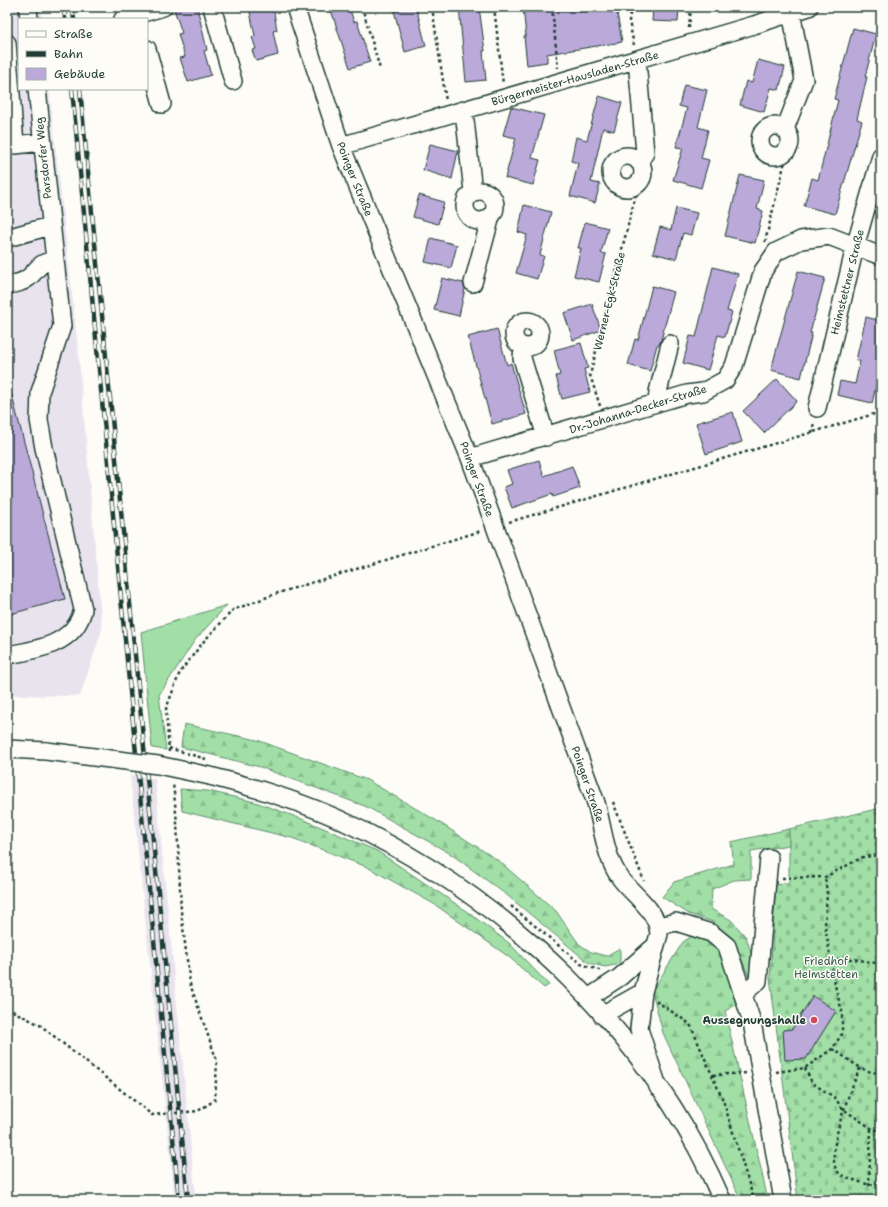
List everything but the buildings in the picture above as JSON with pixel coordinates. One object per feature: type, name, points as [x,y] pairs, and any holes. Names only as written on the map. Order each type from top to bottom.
[{"type":"street","points":[[28,7],[29,18]]},
{"type":"street","points":[[133,18],[163,7]]},
{"type":"street","points":[[212,7],[233,81]]},
{"type":"street","name":"Poinger Straße","points":[[295,7],[341,146],[498,525],[596,803],[609,856],[620,879],[651,912],[659,926]]},
{"type":"street","name":"Bürgermeister-Hausladen-Straße","points":[[341,146],[637,60],[754,25],[808,7]]},
{"type":"street","points":[[785,129],[804,80],[791,12]]},
{"type":"street","points":[[7,43],[15,145],[42,142]]},
{"type":"street","points":[[148,52],[162,104]]},
{"type":"street","points":[[637,60],[645,153],[639,162]]},
{"type":"street","name":"Parsdorfer Weg","points":[[7,655],[30,651],[57,642],[73,631],[81,620],[83,609],[44,448],[39,420],[40,392],[62,326],[50,226],[37,90]]},
{"type":"street","points":[[456,113],[473,192]]},
{"type":"street","points":[[776,126],[785,129],[790,138],[788,148],[785,153],[775,156],[765,152],[760,144],[761,135],[767,128],[776,126]]},
{"type":"street","points":[[630,156],[639,162],[642,172],[639,182],[635,186],[625,188],[615,183],[611,174],[613,164],[620,157],[630,156]]},
{"type":"street","name":"Heimstettner Straße","points":[[817,408],[855,247],[881,156]]},
{"type":"street","points":[[473,283],[491,216],[495,208],[493,198],[486,192],[473,192],[466,200],[466,211],[468,216],[477,221],[482,221],[491,216]]},
{"type":"street","points":[[7,238],[50,226]]},
{"type":"street","name":"Dr.-Johanna-Decker-Straße","points":[[470,458],[546,437],[687,394],[703,392],[725,380],[734,366],[763,271],[776,252],[801,240],[829,236],[881,256]]},
{"type":"street","points":[[7,285],[21,282],[32,274],[38,266],[45,261],[54,260]]},
{"type":"street","points":[[657,403],[658,392],[670,344]]},
{"type":"street","points":[[524,346],[522,358],[546,437]]},
{"type":"street","points":[[7,749],[46,751],[158,765],[209,768],[257,788],[306,805],[384,841],[429,867],[471,895],[511,927],[588,998],[658,1086],[688,1131],[711,1174],[722,1200]]},
{"type":"street","points":[[743,994],[758,981],[769,858]]},
{"type":"street","points":[[658,1086],[639,1029],[643,992],[659,934],[659,926],[676,922],[711,933],[727,946],[752,1022],[782,1200]]},
{"type":"street","points":[[588,998],[620,977],[656,945]]},
{"type":"street","points":[[602,1015],[643,992]]},
{"type":"path","points":[[362,7],[380,69]]},
{"type":"path","points":[[432,7],[456,113]]},
{"type":"path","points":[[494,7],[504,99]]},
{"type":"path","points":[[552,7],[559,83]]},
{"type":"path","points":[[631,7],[629,21],[637,60]]},
{"type":"path","points":[[689,44],[692,7]]},
{"type":"path","points":[[776,252],[764,242],[788,148]]},
{"type":"path","name":"Werner-Egk-Straße","points":[[604,419],[590,374],[639,182]]},
{"type":"path","points":[[170,755],[166,709],[180,672],[204,641],[233,610],[278,593],[498,525],[881,412]]},
{"type":"path","points":[[169,748],[202,756],[209,768]]},
{"type":"path","points":[[7,1008],[40,1025],[152,1114],[198,1111],[215,1100],[217,1061],[190,984],[181,911],[177,823],[172,778]]},
{"type":"path","points":[[767,878],[804,879],[825,877],[863,857],[881,855]]},
{"type":"path","points":[[754,1200],[723,1100],[713,1075],[805,1068],[832,1049],[842,1034],[842,1011],[836,990],[825,926],[827,894],[825,877]]},
{"type":"path","points":[[831,959],[854,959],[881,964]]},
{"type":"path","points":[[832,1049],[860,1068],[872,1073],[881,1073]]},
{"type":"path","points":[[805,1068],[812,1083],[834,1097],[843,1109],[871,1128],[881,1131]]},
{"type":"path","points":[[860,1068],[843,1109],[833,1163],[837,1172],[850,1179],[869,1186],[881,1183]]},
{"type":"path","points":[[869,1186],[871,1128]]},
{"type":"shaded area","points":[[7,7],[41,7],[42,18],[18,18],[18,90],[49,90],[78,348],[102,630],[80,696],[7,695]]},
{"type":"shaded area","points":[[130,775],[155,779],[196,1200],[175,1200]]},
{"type":"green space","points":[[227,605],[195,640],[159,695],[166,750],[152,748],[141,632]]},
{"type":"green space","points":[[184,724],[257,740],[367,780],[437,821],[499,861],[556,911],[579,944],[591,952],[606,956],[620,948],[620,964],[605,967],[589,963],[508,896],[451,854],[367,807],[260,767],[181,747]]},
{"type":"green space","points":[[180,789],[208,791],[255,802],[302,819],[377,851],[462,908],[509,943],[549,985],[544,988],[509,957],[434,904],[367,867],[292,838],[182,811]]},
{"type":"green space","name":"Friedhof Heimstetten","points":[[881,808],[881,1200],[798,1200],[770,978],[776,885],[789,882],[789,829]]},
{"type":"green space","points":[[789,829],[789,845],[751,851],[751,879],[734,880],[712,889],[711,909],[731,920],[746,937],[754,961],[749,977],[734,940],[713,922],[689,914],[662,897],[674,882],[734,864],[731,842]]},
{"type":"green space","points":[[698,932],[724,951],[736,1005],[725,1011],[768,1200],[741,1200],[663,1033],[652,991],[683,942]]},
{"type":"railway","points":[[64,7],[65,18]]},
{"type":"railway","points":[[72,7],[74,18]]},
{"type":"railway","points":[[72,90],[179,1200]]},
{"type":"railway","points":[[80,90],[188,1200]]},
{"type":"place","name":"Aussegnungshalle","points":[[814,1020]]}]
